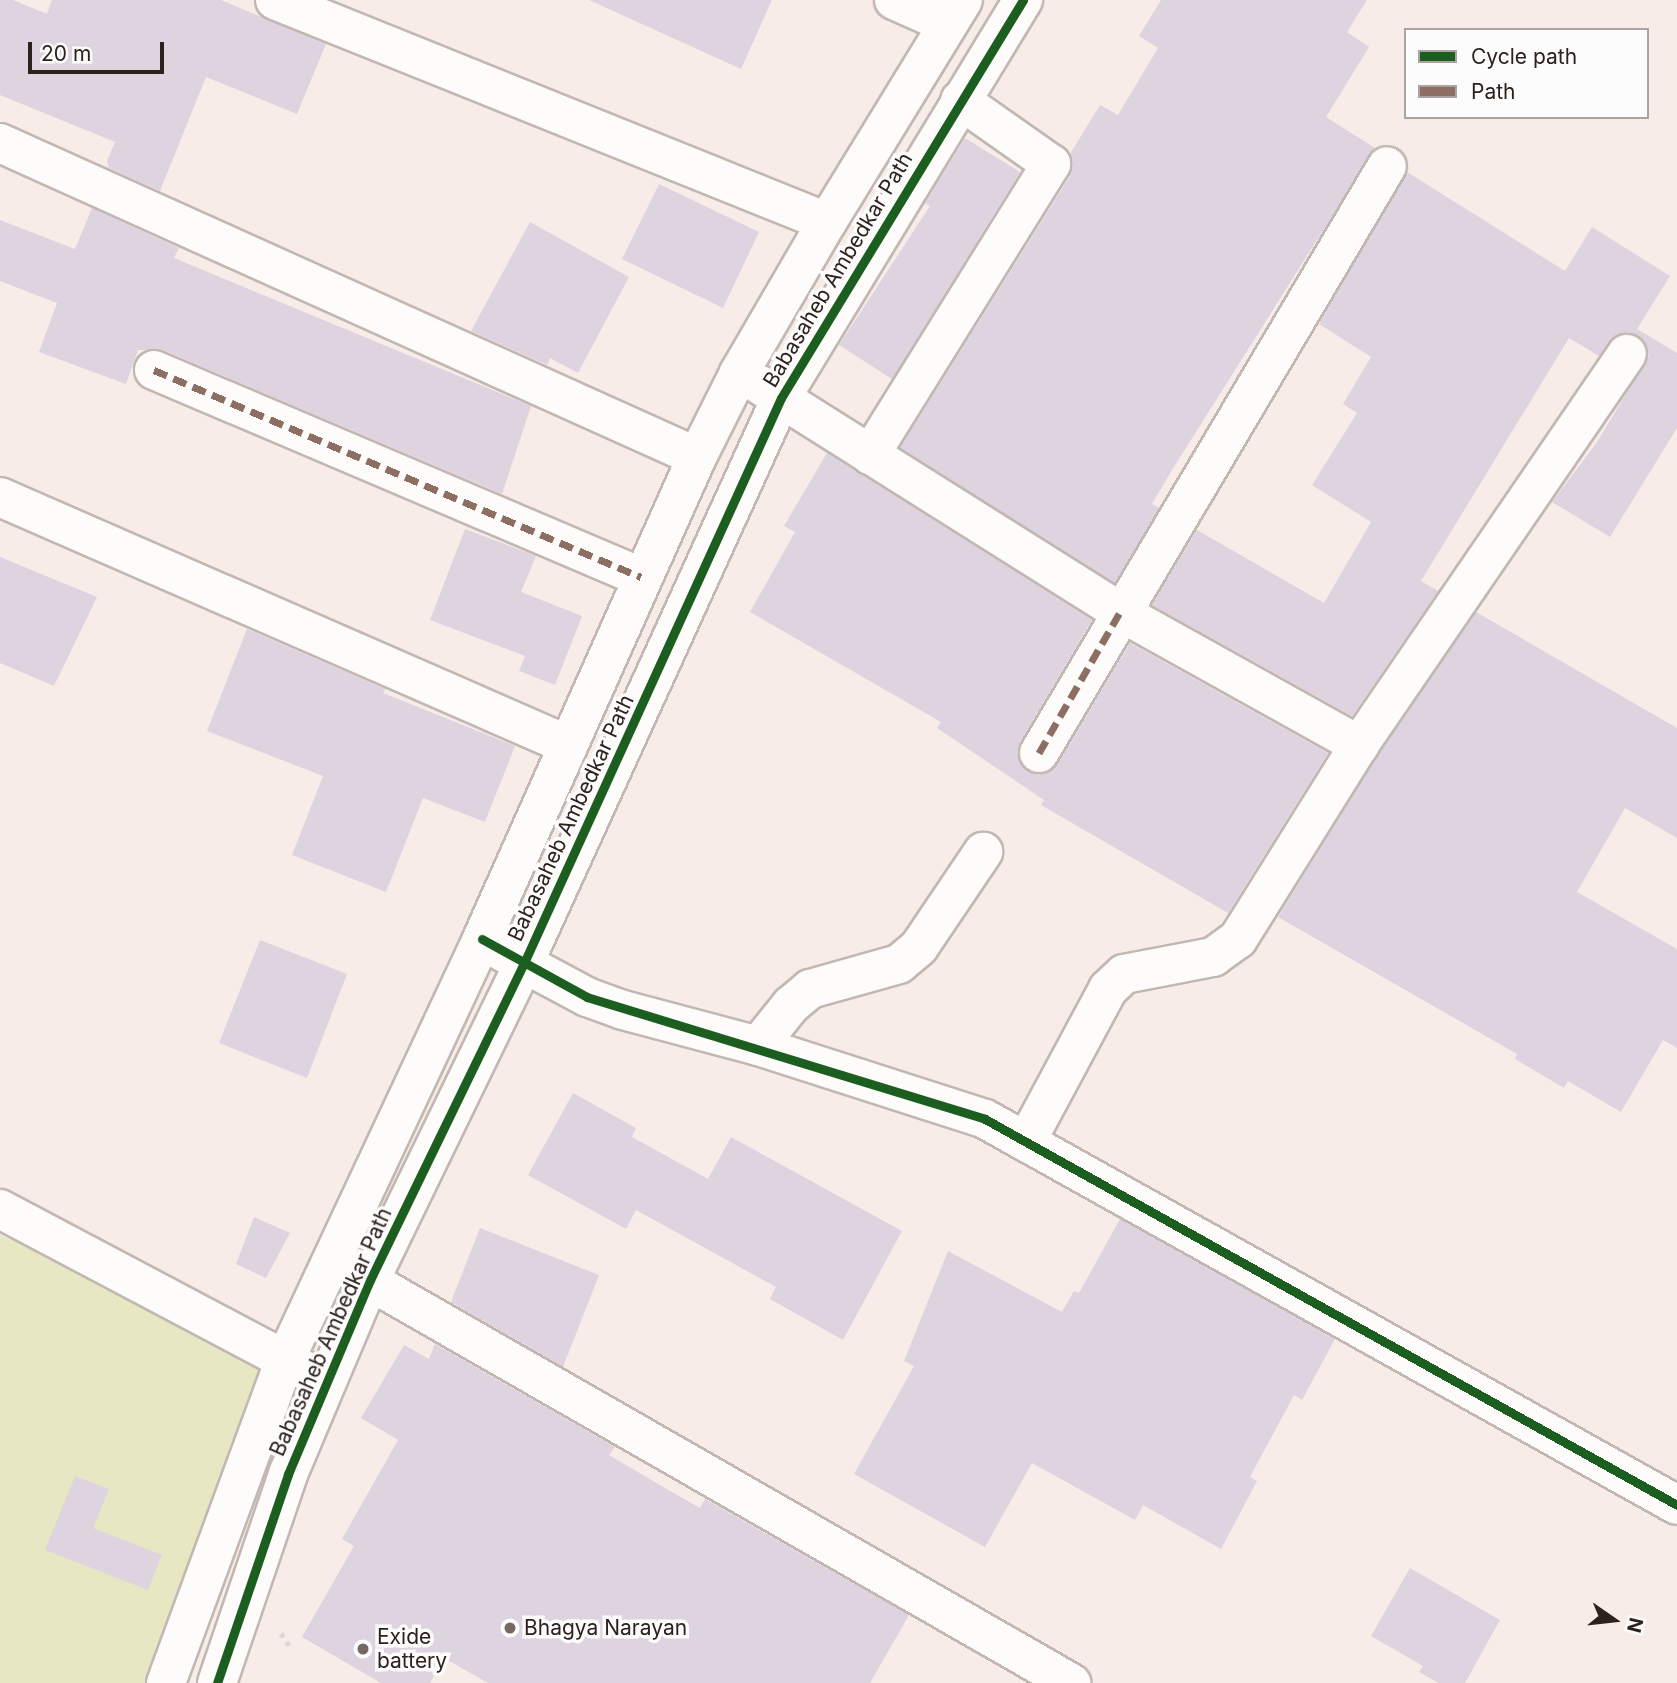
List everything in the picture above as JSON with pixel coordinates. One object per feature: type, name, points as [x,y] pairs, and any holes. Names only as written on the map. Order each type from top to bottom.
[{"type":"street","points":[[275,0],[827,222]]},
{"type":"street","points":[[894,0],[956,12]]},
{"type":"street","name":"Babasaheb Ambedkar Path","points":[[217,1683],[288,1474],[370,1280],[523,965],[781,398],[1023,0]]},
{"type":"street","name":"Babasaheb Ambedkar Path","points":[[169,1675],[285,1360],[482,939],[640,578],[697,457],[739,373],[827,222],[956,12]]},
{"type":"street","points":[[870,454],[1051,164],[960,100]]},
{"type":"street","points":[[0,143],[697,457]]},
{"type":"street","points":[[1039,753],[1120,612],[1387,166]]},
{"type":"street","points":[[1026,1142],[1108,989],[1124,974],[1213,957],[1238,939],[1359,746],[1627,354]]},
{"type":"street","points":[[153,370],[640,578]]},
{"type":"street","points":[[739,373],[1120,612],[1359,746]]},
{"type":"street","points":[[0,497],[568,745]]},
{"type":"street","points":[[758,1046],[791,1005],[810,989],[899,964],[919,947],[983,852]]},
{"type":"street","points":[[482,939],[523,965],[623,1010],[758,1046],[985,1119],[1677,1505]]},
{"type":"street","points":[[0,1209],[327,1382]]},
{"type":"street","points":[[333,1261],[1071,1683]]},
{"type":"street","points":[[169,1675],[211,1683]]},
{"type":"green space","points":[[0,1235],[285,1360],[168,1683],[0,1683]]},
{"type":"building","points":[[0,0],[13,0],[47,14],[52,0],[221,0],[326,44],[297,114],[206,77],[160,191],[109,168],[107,161],[115,142],[0,95]]},
{"type":"building","points":[[589,0],[772,0],[741,69]]},
{"type":"building","points":[[1161,0],[1367,0],[1347,32],[1369,47],[1326,117],[1375,148],[1172,470],[1152,504],[1159,508],[1115,583],[900,448],[1070,176],[1070,154],[1100,105],[1118,115],[1158,48],[1139,36]]},
{"type":"building","points":[[965,138],[1020,172],[892,379],[839,345],[930,206],[925,203]]},
{"type":"building","points":[[1407,172],[1565,271],[1592,227],[1670,276],[1637,329],[1677,353],[1677,428],[1610,537],[1552,502],[1597,442],[1649,356],[1646,344],[1629,332],[1617,335],[1599,356],[1569,338],[1421,581],[1438,591],[1352,716],[1152,605],[1197,530],[1324,603],[1371,522],[1312,485],[1357,413],[1343,404],[1371,357],[1319,324]]},
{"type":"building","points":[[659,184],[759,232],[723,308],[622,259]]},
{"type":"building","points":[[92,208],[179,248],[174,258],[531,406],[502,494],[163,350],[138,350],[126,384],[39,352],[57,303],[0,281],[0,220],[75,249]]},
{"type":"building","points":[[530,222],[629,277],[578,373],[550,358],[547,365],[471,331]]},
{"type":"building","points":[[827,453],[1092,620],[1020,742],[1017,753],[1027,771],[1039,775],[1058,764],[1130,643],[1328,753],[1228,913],[1041,805],[1044,800],[937,728],[941,722],[750,612],[795,532],[784,526]]},
{"type":"building","points":[[465,529],[536,556],[521,592],[582,616],[555,685],[519,671],[525,656],[430,620]]},
{"type":"building","points":[[0,557],[97,597],[54,686],[0,663]]},
{"type":"building","points":[[1476,612],[1677,728],[1677,838],[1625,808],[1577,892],[1677,949],[1677,1048],[1663,1040],[1621,1112],[1568,1081],[1564,1088],[1515,1059],[1517,1054],[1278,917],[1377,757]]},
{"type":"building","points":[[247,629],[385,689],[383,693],[515,746],[485,822],[423,798],[386,892],[292,855],[323,776],[207,731]]},
{"type":"building","points":[[260,940],[347,974],[307,1078],[219,1043]]},
{"type":"building","points":[[573,1093],[636,1128],[632,1137],[708,1179],[731,1137],[902,1231],[843,1340],[770,1299],[776,1287],[636,1210],[626,1229],[528,1175]]},
{"type":"building","points":[[254,1217],[290,1233],[266,1278],[236,1264]]},
{"type":"building","points":[[1120,1219],[1335,1339],[1302,1400],[1294,1395],[1250,1477],[1257,1481],[1221,1549],[1143,1505],[1135,1520],[1032,1463],[985,1547],[854,1474],[914,1366],[904,1361],[948,1251],[1062,1312],[1074,1291],[1079,1293]]},
{"type":"building","points":[[480,1228],[599,1275],[563,1367],[451,1302]]},
{"type":"building","points":[[435,1344],[615,1447],[609,1455],[665,1488],[700,1508],[705,1499],[909,1615],[870,1683],[488,1683],[444,1658],[430,1683],[381,1683],[302,1637],[354,1546],[342,1539],[398,1440],[361,1418],[404,1345],[429,1359]]},
{"type":"building","points":[[75,1476],[109,1489],[93,1528],[162,1555],[148,1590],[45,1550]]},
{"type":"building","points":[[1410,1568],[1500,1620],[1465,1683],[1439,1683],[1419,1672],[1423,1666],[1371,1636]]},
{"type":"marked path","points":[[154,370],[641,577]]},
{"type":"marked path","points":[[1039,753],[1120,612]]},
{"type":"cycle path","points":[[217,1683],[288,1474],[370,1280],[523,965],[781,398],[1023,0]]},
{"type":"cycle path","points":[[482,939],[587,997],[985,1119],[1677,1505]]},
{"type":"place","name":"Bhagya Narayan","points":[[510,1628]]},
{"type":"place","name":"Exide battery","points":[[363,1649]]}]
